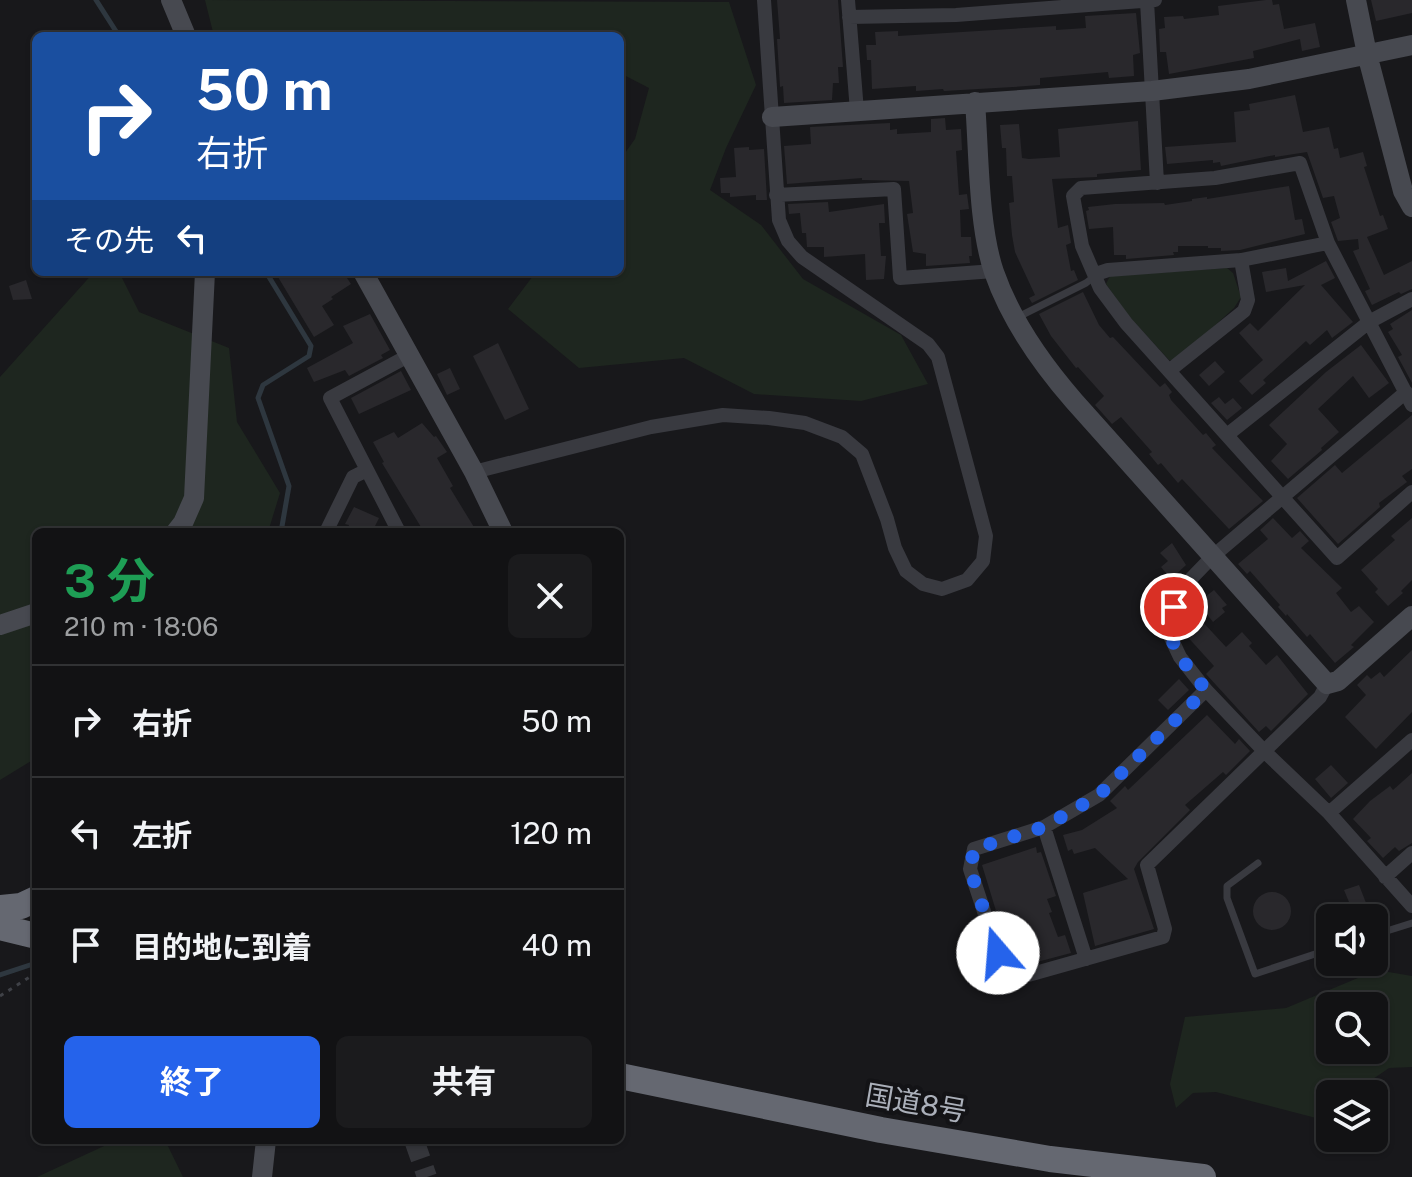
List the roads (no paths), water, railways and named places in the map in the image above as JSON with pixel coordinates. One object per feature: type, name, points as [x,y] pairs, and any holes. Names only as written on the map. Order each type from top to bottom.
[{"type":"highway","points":[[0,908],[21,906],[32,901]]},
{"type":"highway","points":[[0,927],[32,935]]},
{"type":"highway","name":"国道8号","points":[[624,1077],[927,1138],[1050,1159],[1203,1177]]},
{"type":"street","points":[[171,0],[184,32]]},
{"type":"street","points":[[474,472],[651,427],[723,415],[805,423],[842,437],[862,454],[906,571],[923,584],[942,589],[967,580],[983,561],[986,536],[938,357],[928,344],[802,257],[788,241],[779,220],[764,0]]},
{"type":"street","points":[[848,0],[857,111]]},
{"type":"street","points":[[849,17],[956,7],[1155,0]]},
{"type":"street","points":[[1356,0],[1403,191],[1412,207]]},
{"type":"street","points":[[1147,1],[1157,183]]},
{"type":"street","points":[[772,117],[1152,91],[1249,79],[1412,45]]},
{"type":"street","points":[[975,102],[982,200],[994,271],[1038,359],[1327,684]]},
{"type":"street","points":[[1412,492],[1337,558],[1283,497],[1227,435],[1170,370],[1126,323],[1100,288],[1082,246],[1073,196],[1081,188],[1215,178],[1300,163],[1328,243],[1409,398],[1283,497],[1212,557],[1185,585],[1174,607],[1171,638],[1180,657],[1206,690],[1329,813],[1412,906]]},
{"type":"street","points":[[776,195],[894,189],[900,278],[994,271]]},
{"type":"street","points":[[1096,274],[1108,270],[1241,260],[1328,243]]},
{"type":"street","points":[[1170,370],[1244,311],[1248,300],[1241,260]]},
{"type":"street","points":[[179,528],[194,498],[205,276]]},
{"type":"street","points":[[365,276],[474,472],[501,528]]},
{"type":"street","points":[[1227,435],[1369,322],[1412,299]]},
{"type":"street","points":[[397,528],[330,398],[408,356]]},
{"type":"street","points":[[328,528],[353,477],[367,470]]},
{"type":"street","points":[[0,625],[32,614]]},
{"type":"street","points":[[1206,690],[1099,795],[1044,827],[974,849],[970,869],[1007,981],[1163,937],[1165,929],[1147,865],[1320,697],[1327,684],[1338,681],[1412,616]]},
{"type":"street","points":[[1329,813],[1412,740]]},
{"type":"street","points":[[1044,827],[1086,959]]},
{"type":"street","points":[[1385,877],[1412,853]]},
{"type":"street","points":[[262,1177],[266,1144]]},
{"type":"lane","points":[[1016,318],[1086,283],[1096,274]]},
{"type":"lane","points":[[1258,863],[1227,886],[1227,898],[1255,974],[1316,954]]},
{"type":"lane","points":[[1388,931],[1412,923]]},
{"type":"waterway","points":[[96,0],[116,32]]},
{"type":"waterway","points":[[268,276],[311,346],[309,356],[263,385],[258,398],[289,486],[282,528]]},
{"type":"waterway","points":[[0,975],[32,964]]},
{"type":"tunnel","points":[[415,1144],[427,1177]]}]
